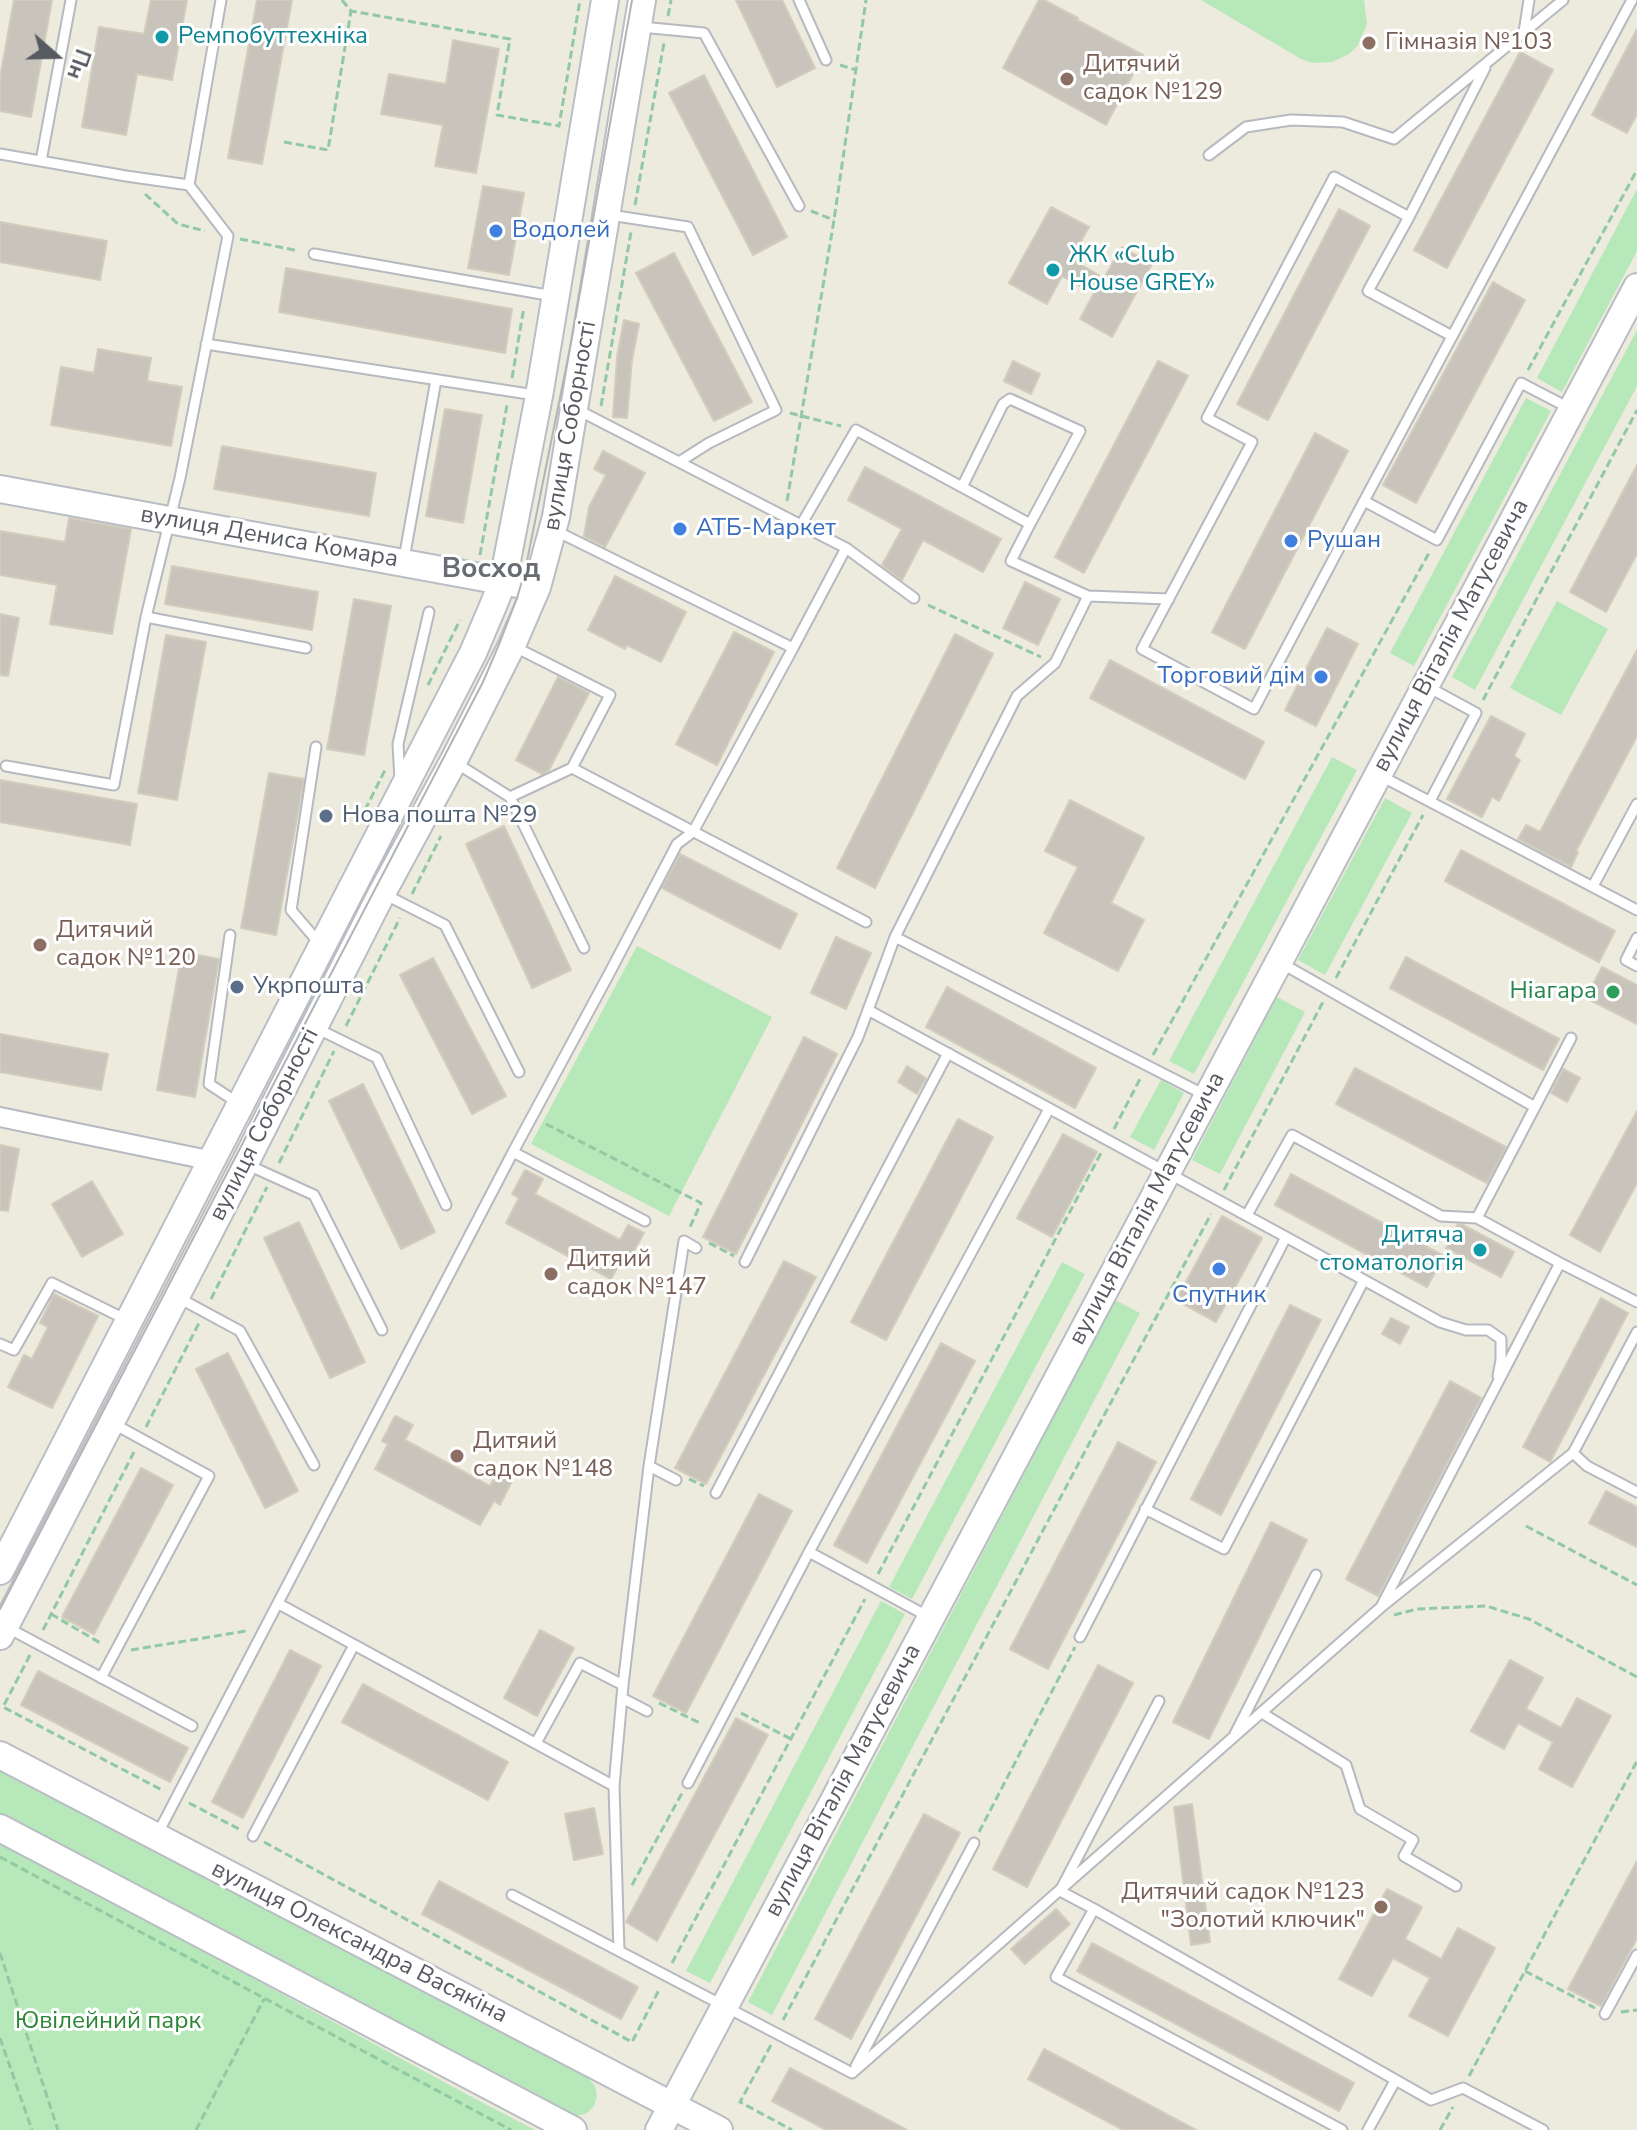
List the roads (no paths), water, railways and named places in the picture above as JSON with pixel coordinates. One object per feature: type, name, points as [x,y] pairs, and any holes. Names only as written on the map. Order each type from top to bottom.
[{"type":"street","name":"вулиця Соборності","points":[[0,1571],[473,653],[503,581],[539,396],[605,0]]},
{"type":"street","name":"вулиця Соборності","points":[[3,1631],[382,893],[453,762],[512,645],[537,587],[553,530],[642,0]]},
{"type":"street","name":"вулиця Віталія Матусевича","points":[[659,2130],[1637,287]]},
{"type":"street","name":"вулиця Дениса Комара","points":[[0,489],[537,587]]},
{"type":"street","points":[[0,1117],[213,1161]]},
{"type":"street","name":"вулиця Олександра Васякіна","points":[[0,1755],[719,2130]]},
{"type":"street","points":[[0,1828],[573,2130]]},
{"type":"lane","points":[[41,161],[71,0]]},
{"type":"lane","points":[[189,185],[221,0]]},
{"type":"lane","points":[[799,0],[826,60]]},
{"type":"lane","points":[[1524,32],[1529,0]]},
{"type":"lane","points":[[1209,155],[1246,127],[1291,120],[1343,122],[1394,139],[1563,0]]},
{"type":"lane","points":[[1409,217],[1334,177],[1207,418],[1252,442],[1142,649],[1254,709],[1632,0]]},
{"type":"lane","points":[[637,26],[704,33],[799,206]]},
{"type":"lane","points":[[1452,336],[1368,291],[1488,61]]},
{"type":"lane","points":[[0,154],[189,185],[228,236],[180,478],[146,617],[114,785],[6,766]]},
{"type":"lane","points":[[607,214],[688,227],[776,410],[709,443],[679,462]]},
{"type":"lane","points":[[314,254],[556,297]]},
{"type":"lane","points":[[206,344],[539,396]]},
{"type":"lane","points":[[404,562],[436,380]]},
{"type":"lane","points":[[1364,501],[1437,540],[1521,383],[1572,410]]},
{"type":"lane","points":[[962,487],[1003,404],[1010,399],[1080,431],[1011,561],[1088,596],[1169,599]]},
{"type":"lane","points":[[574,408],[846,548],[914,598]]},
{"type":"lane","points":[[801,525],[856,430],[1030,524]]},
{"type":"lane","points":[[553,530],[793,648]]},
{"type":"lane","points":[[156,1837],[677,844],[693,832],[846,548]]},
{"type":"lane","points":[[745,1262],[858,1037],[895,937],[1017,696],[1055,663],[1088,596]]},
{"type":"lane","points":[[401,794],[398,744],[429,612]]},
{"type":"lane","points":[[146,617],[306,648]]},
{"type":"lane","points":[[510,797],[572,768],[610,695],[512,645]]},
{"type":"lane","points":[[1425,686],[1476,713],[1430,801]]},
{"type":"lane","points":[[316,747],[291,910],[321,946]]},
{"type":"lane","points":[[453,762],[510,797],[584,948]]},
{"type":"lane","points":[[572,768],[866,922]]},
{"type":"lane","points":[[1378,774],[1637,910]]},
{"type":"lane","points":[[1593,886],[1637,804]]},
{"type":"lane","points":[[382,893],[445,925],[519,1072]]},
{"type":"lane","points":[[230,935],[209,1084],[242,1106]]},
{"type":"lane","points":[[895,937],[1208,1096]]},
{"type":"lane","points":[[1637,938],[1626,960],[1637,966]]},
{"type":"lane","points":[[1279,962],[1535,1107]]},
{"type":"lane","points":[[868,1010],[1440,1322],[1466,1330],[1488,1330],[1501,1339],[1496,1387]]},
{"type":"lane","points":[[315,1027],[377,1058],[446,1205]]},
{"type":"lane","points":[[1477,1218],[1571,1038]]},
{"type":"lane","points":[[716,1493],[948,1053]]},
{"type":"lane","points":[[688,1783],[809,1552],[1049,1109]]},
{"type":"lane","points":[[1247,1215],[1292,1135],[1441,1216],[1477,1218],[1637,1302]]},
{"type":"lane","points":[[513,1152],[645,1221]]},
{"type":"lane","points":[[245,1163],[314,1195],[382,1330]]},
{"type":"lane","points":[[619,1951],[614,1786],[623,1685],[649,1466],[686,1236],[696,1248]]},
{"type":"lane","points":[[1080,1637],[1286,1237]]},
{"type":"lane","points":[[1380,1608],[1560,1263]]},
{"type":"lane","points":[[1145,1509],[1224,1549],[1364,1280]]},
{"type":"lane","points":[[0,1344],[14,1350],[52,1283],[130,1322]]},
{"type":"lane","points":[[176,1297],[240,1331],[314,1465]]},
{"type":"lane","points":[[852,2073],[1380,1608],[1573,1453],[1637,1332]]},
{"type":"lane","points":[[101,1678],[209,1476],[110,1422]]},
{"type":"lane","points":[[1573,1453],[1587,1466],[1637,1492]]},
{"type":"lane","points":[[649,1466],[676,1480]]},
{"type":"lane","points":[[809,1552],[931,1618]]},
{"type":"lane","points":[[1232,1740],[1316,1575]]},
{"type":"lane","points":[[279,1604],[614,1786]]},
{"type":"lane","points":[[3,1631],[192,1726]]},
{"type":"lane","points":[[253,1836],[354,1645]]},
{"type":"lane","points":[[536,1743],[580,1663],[623,1685]]},
{"type":"lane","points":[[622,1698],[647,1711]]},
{"type":"lane","points":[[1060,1891],[1159,1701]]},
{"type":"lane","points":[[1262,1713],[1346,1765],[1360,1809],[1413,1840],[1404,1856],[1456,1886]]},
{"type":"lane","points":[[852,2073],[974,1843]]},
{"type":"lane","points":[[1060,1891],[1431,2100],[1463,2088],[1543,2130]]},
{"type":"lane","points":[[512,1895],[852,2073]]},
{"type":"lane","points":[[1094,1909],[1056,1977],[1342,2130]]},
{"type":"lane","points":[[606,1929],[618,1936]]},
{"type":"lane","points":[[1605,2014],[1637,1955]]},
{"type":"lane","points":[[1368,2130],[1395,2081]]},
{"type":"tram line","points":[[0,1609],[483,682],[500,642],[525,571],[571,343],[632,0]]},
{"type":"place","name":"Ремпобуттехніка","points":[[162,37]]},
{"type":"place","name":"Гімназія №103","points":[[1369,43]]},
{"type":"place","name":"Дитячий садок №129","points":[[1067,79]]},
{"type":"place","name":"Водолей","points":[[496,231]]},
{"type":"place","name":"ЖК «Club House GREY»","points":[[1053,270]]},
{"type":"place","name":"АТБ-Маркет","points":[[680,529]]},
{"type":"place","name":"Рушан","points":[[1291,541]]},
{"type":"place","name":"Торговий дім","points":[[1321,677]]},
{"type":"place","name":"Нова пошта №29","points":[[326,816]]},
{"type":"place","name":"Дитячий садок №120","points":[[40,945]]},
{"type":"place","name":"Укрпошта","points":[[237,987]]},
{"type":"place","name":"Ніагара","points":[[1613,992]]},
{"type":"place","name":"Дитяча стоматологія","points":[[1480,1250]]},
{"type":"place","name":"Спутник","points":[[1219,1269]]},
{"type":"place","name":"Дитяий садок №147","points":[[551,1274]]},
{"type":"place","name":"Дитяий садок №148","points":[[457,1456]]},
{"type":"place","name":"Дитячий садок №123 \"Золотий ключик\"","points":[[1381,1907]]},
{"type":"district","name":"Восход","points":[[491,570]]},
{"type":"park label","name":"Ювілейний парк","points":[[108,2022]]}]
